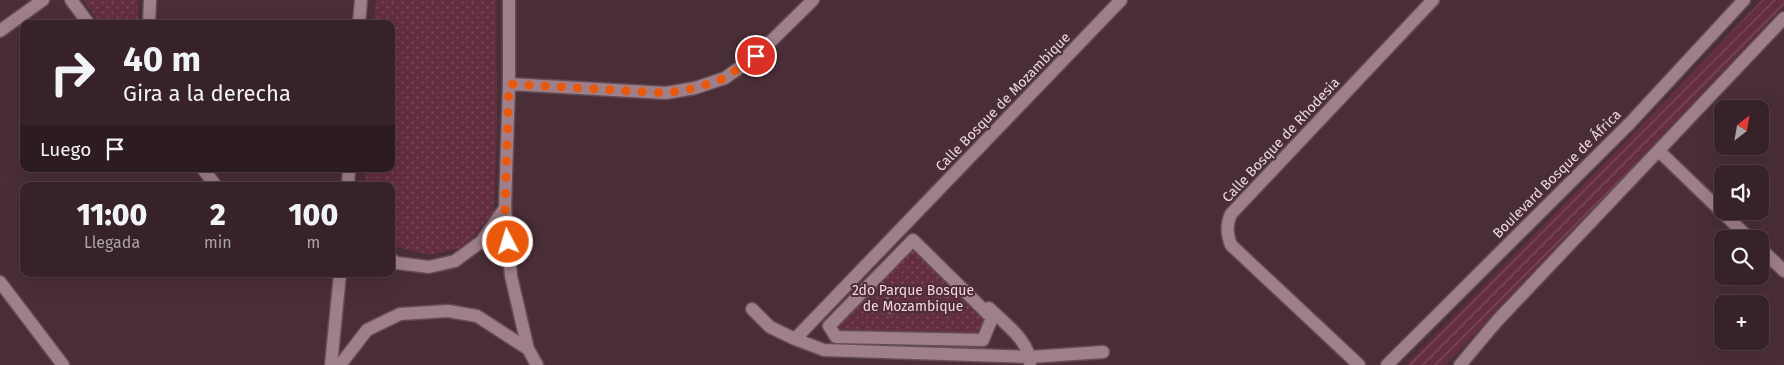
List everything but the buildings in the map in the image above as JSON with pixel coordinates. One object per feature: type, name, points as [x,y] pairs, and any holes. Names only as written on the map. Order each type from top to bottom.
[{"type":"street","points":[[0,31],[43,0]]},
{"type":"street","points":[[71,0],[86,20]]},
{"type":"street","points":[[149,20],[150,0]]},
{"type":"street","points":[[359,20],[361,0]]},
{"type":"street","points":[[509,0],[509,84],[505,208],[511,276],[528,349],[537,365]]},
{"type":"street","points":[[509,84],[666,93],[696,88],[725,78],[756,56],[813,0]]},
{"type":"street","name":"Calle Bosque de Mozambique","points":[[795,339],[1121,0]]},
{"type":"street","name":"Calle Bosque de Rhodesia","points":[[1359,365],[1231,245],[1227,229],[1228,222],[1231,214],[1433,0]]},
{"type":"street","name":"Boulevard Bosque de África","points":[[1387,365],[1630,123],[1744,0]]},
{"type":"street","points":[[1460,365],[1497,321],[1784,18]]},
{"type":"street","points":[[1659,151],[1741,230]]},
{"type":"street","points":[[205,172],[213,182]]},
{"type":"street","points":[[395,261],[429,267],[455,261],[482,241],[505,208]]},
{"type":"street","points":[[906,225],[1022,340],[1030,361]]},
{"type":"street","points":[[913,240],[992,318],[983,340],[895,339],[836,337],[829,326],[913,240]]},
{"type":"street","points":[[1769,257],[1784,271]]},
{"type":"street","points":[[331,365],[340,277]]},
{"type":"street","points":[[0,282],[63,365]]},
{"type":"street","points":[[752,309],[770,327],[824,350],[1030,361],[1102,352]]},
{"type":"street","points":[[340,365],[367,330],[400,314],[448,311],[477,316],[528,349]]},
{"type":"path","points":[[877,276],[887,296],[895,339]]},
{"type":"green space","points":[[83,0],[138,0],[138,20],[98,20]]},
{"type":"green space","points":[[376,0],[496,0],[497,123],[494,212],[464,247],[430,255],[397,247],[395,246],[395,182],[365,182],[365,172],[395,172],[395,20],[374,20]]},
{"type":"green space","points":[[1762,0],[1784,0],[1784,6],[1446,365],[1406,365],[1624,143]]},
{"type":"green space","name":"2do Parque Bosque de Mozambique","points":[[913,240],[992,318],[983,340],[836,337],[829,326]]},
{"type":"route","points":[[508,242],[505,208],[509,84],[666,93],[696,88],[725,78],[756,56]]}]
